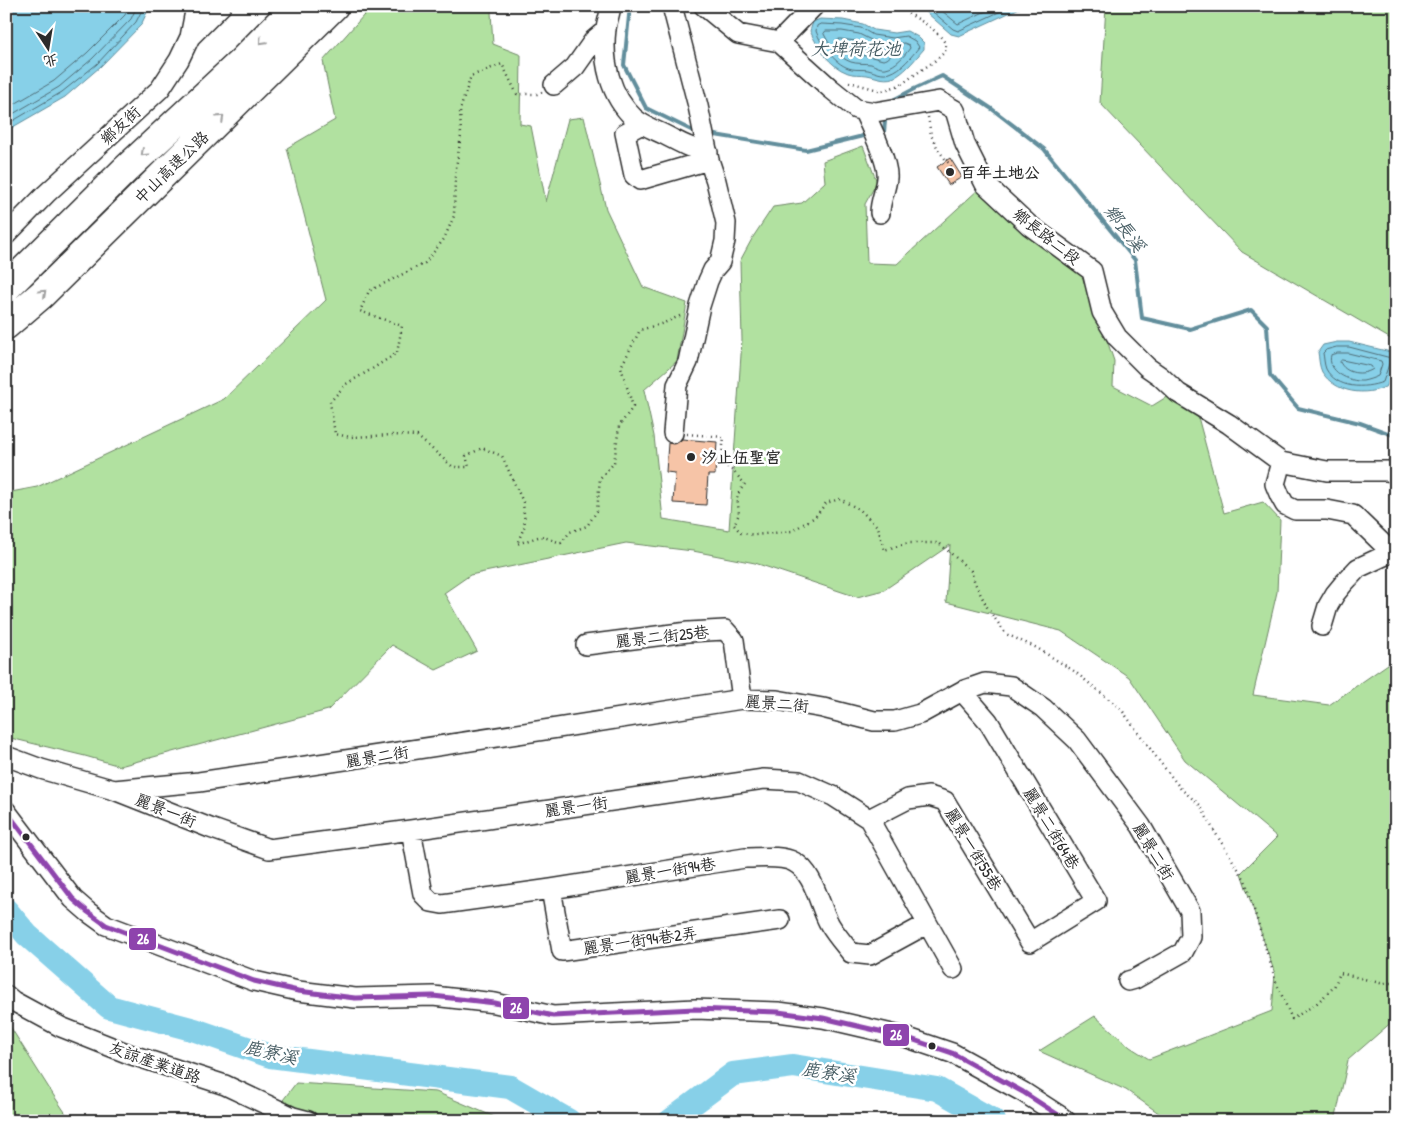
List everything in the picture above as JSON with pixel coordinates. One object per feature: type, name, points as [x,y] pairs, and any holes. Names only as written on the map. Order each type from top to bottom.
[{"type":"highway","name":"中山高速公路","points":[[6,288],[125,170],[241,62],[296,6]]},
{"type":"highway","name":"中山高速公路","points":[[6,325],[41,295],[334,6]]},
{"type":"street","points":[[190,37],[196,6]]},
{"type":"street","name":"鄉友街","points":[[6,235],[46,194],[160,88],[180,60],[190,37],[221,6]]},
{"type":"street","points":[[611,6],[606,30],[606,62],[610,80],[619,100],[634,118],[642,124],[709,156]]},
{"type":"street","points":[[672,6],[726,223],[725,241],[720,262],[710,275],[700,306],[688,362],[678,386],[673,433]]},
{"type":"street","points":[[704,6],[738,34],[779,42],[830,88],[856,109],[863,110],[884,161],[888,176],[880,204],[880,213]]},
{"type":"street","points":[[779,42],[814,6]]},
{"type":"street","points":[[554,85],[575,66],[594,40],[606,30]]},
{"type":"street","name":"鄉長路二段","points":[[863,110],[876,112],[939,101],[955,110],[965,144],[984,184],[1029,225],[1092,271],[1102,312],[1118,337],[1147,367],[1178,393],[1228,424],[1281,462],[1327,471],[1387,471],[1396,473]]},
{"type":"street","points":[[642,124],[625,133],[634,175],[640,180],[709,156]]},
{"type":"street","points":[[1281,462],[1275,484],[1285,505],[1295,510],[1327,510],[1353,515],[1387,550],[1386,555],[1358,568],[1344,582],[1328,606],[1322,626]]},
{"type":"street","name":"麗景二街25巷","points":[[586,645],[688,632],[725,630],[734,640],[742,699]]},
{"type":"street","name":"麗景二街","points":[[114,790],[199,782],[564,728],[742,699],[777,700],[823,708],[874,721],[895,721],[920,714],[962,691],[985,683],[1011,686],[1043,708],[1077,740],[1141,826],[1190,911],[1191,937],[1183,952],[1128,981]]},
{"type":"street","name":"麗景二街64巷","points":[[962,691],[988,721],[1096,901],[1030,942]]},
{"type":"street","name":"麗景一街","points":[[6,756],[41,769],[114,790],[269,849],[764,779],[799,782],[833,796],[869,819],[953,969]]},
{"type":"street","name":"麗景一街55巷","points":[[869,819],[908,799],[929,796],[945,801],[1030,942]]},
{"type":"street","points":[[6,811],[73,899],[106,925],[254,981],[298,991],[355,998],[433,996],[495,1004],[553,1016],[695,1009],[778,1012],[823,1018],[906,1037],[952,1053],[1023,1092],[1066,1121]]},
{"type":"street","name":"麗景一街94巷","points":[[411,830],[422,894],[431,902],[442,904],[551,889],[745,858],[774,857],[794,862],[805,872],[830,925],[851,953],[870,955],[927,924]]},
{"type":"street","name":"麗景一街94巷2弄","points":[[551,889],[562,952],[780,920]]},
{"type":"street","name":"友諒產業道路","points":[[6,995],[13,1001],[61,1027],[130,1054],[225,1085],[293,1117],[308,1121]]},
{"type":"path","points":[[844,79],[851,83],[882,91],[900,85],[924,70],[945,52],[946,45],[943,40],[922,22],[896,6]]},
{"type":"path","points":[[554,85],[537,94],[517,94],[502,64],[471,76],[460,110],[461,136],[455,174],[454,216],[444,239],[425,263],[369,291],[360,311],[402,326],[397,353],[346,384],[330,402],[335,434],[350,437],[417,436],[454,468],[469,467],[466,456],[482,448],[502,456],[523,502],[525,525],[517,544],[541,536],[561,543],[570,532],[587,526],[596,511],[600,478],[614,463],[619,426],[632,407],[621,367],[640,330],[664,323],[700,306]]},
{"type":"path","points":[[910,106],[918,116],[928,117],[930,135],[938,151],[954,170]]},
{"type":"green space","points":[[372,6],[493,6],[491,12],[493,44],[521,55],[520,124],[531,126],[546,202],[568,119],[584,117],[606,209],[643,287],[687,303],[677,361],[644,390],[654,436],[663,519],[729,530],[742,340],[740,261],[773,207],[802,203],[825,182],[823,161],[863,146],[877,182],[865,204],[867,263],[897,264],[980,188],[1085,275],[1114,361],[1113,386],[1152,406],[1168,396],[1198,417],[1224,513],[1263,502],[1280,520],[1277,592],[1253,695],[1329,705],[1388,664],[1396,664],[1396,1020],[1348,1060],[1335,1121],[1170,1121],[1126,1090],[1039,1051],[1095,1016],[1130,1047],[1149,1059],[1272,1011],[1275,974],[1241,873],[1277,837],[1185,760],[1129,677],[1061,631],[946,602],[950,545],[884,590],[857,597],[755,563],[693,551],[626,543],[470,575],[444,593],[477,651],[436,670],[392,645],[328,710],[120,766],[6,737],[6,493],[37,487],[224,399],[326,300],[287,148],[335,120],[323,61]]},
{"type":"green space","points":[[1106,6],[1396,6],[1396,342],[1242,252],[1100,103]]},
{"type":"green space","points":[[6,1020],[54,1096],[71,1121],[6,1121]]},
{"type":"green space","points":[[296,1083],[436,1092],[504,1121],[267,1121]]},
{"type":"water","points":[[6,6],[150,6],[141,25],[100,67],[65,97],[6,131]]},
{"type":"water","points":[[919,6],[1024,6],[959,36],[951,34]]},
{"type":"water","name":"大埤荷花池","points":[[820,19],[843,20],[863,24],[874,30],[894,33],[907,31],[924,43],[924,49],[905,70],[893,78],[848,73],[830,61],[813,37],[810,31],[813,22]]},
{"type":"water","points":[[1349,342],[1395,353],[1395,360],[1387,386],[1370,391],[1352,391],[1335,385],[1328,379],[1321,370],[1318,352],[1323,345]]},
{"type":"building","name":"百年土地公","points":[[950,158],[962,177],[949,185],[937,167]]},
{"type":"building","name":"汐止伍聖宮","points":[[682,439],[717,442],[715,475],[708,475],[706,505],[673,503],[675,473],[666,472],[668,443],[677,443]]},
{"type":"waterway","name":"鄉長溪","points":[[630,6],[624,65],[646,108],[693,131]]},
{"type":"waterway","name":"鄉長溪","points":[[891,101],[942,76],[992,109],[1044,149],[1135,260],[1142,318],[1190,329],[1251,310],[1267,326],[1270,375],[1298,408],[1360,423],[1396,436]]},
{"type":"waterway","name":"鄉長溪","points":[[884,132],[885,121]]},
{"type":"waterway","name":"鄉長溪","points":[[715,135],[806,150],[863,136]]},
{"type":"waterway","name":"鹿寮溪","points":[[6,910],[27,935],[109,1007],[195,1030],[270,1056],[510,1087],[569,1121]]},
{"type":"waterway","name":"鹿寮溪","points":[[670,1121],[733,1074],[793,1066],[937,1089],[994,1121]]},
{"type":"transit line","name":"26","points":[[6,811],[73,899],[106,925],[254,981],[298,991],[355,998],[433,996],[495,1003],[553,1016],[695,1009],[778,1012],[823,1018],[905,1037],[952,1053],[1023,1092],[1066,1121]]},
{"type":"place","name":"百年土地公","points":[[950,172]]},
{"type":"place","name":"汐止伍聖宮","points":[[691,457]]}]
